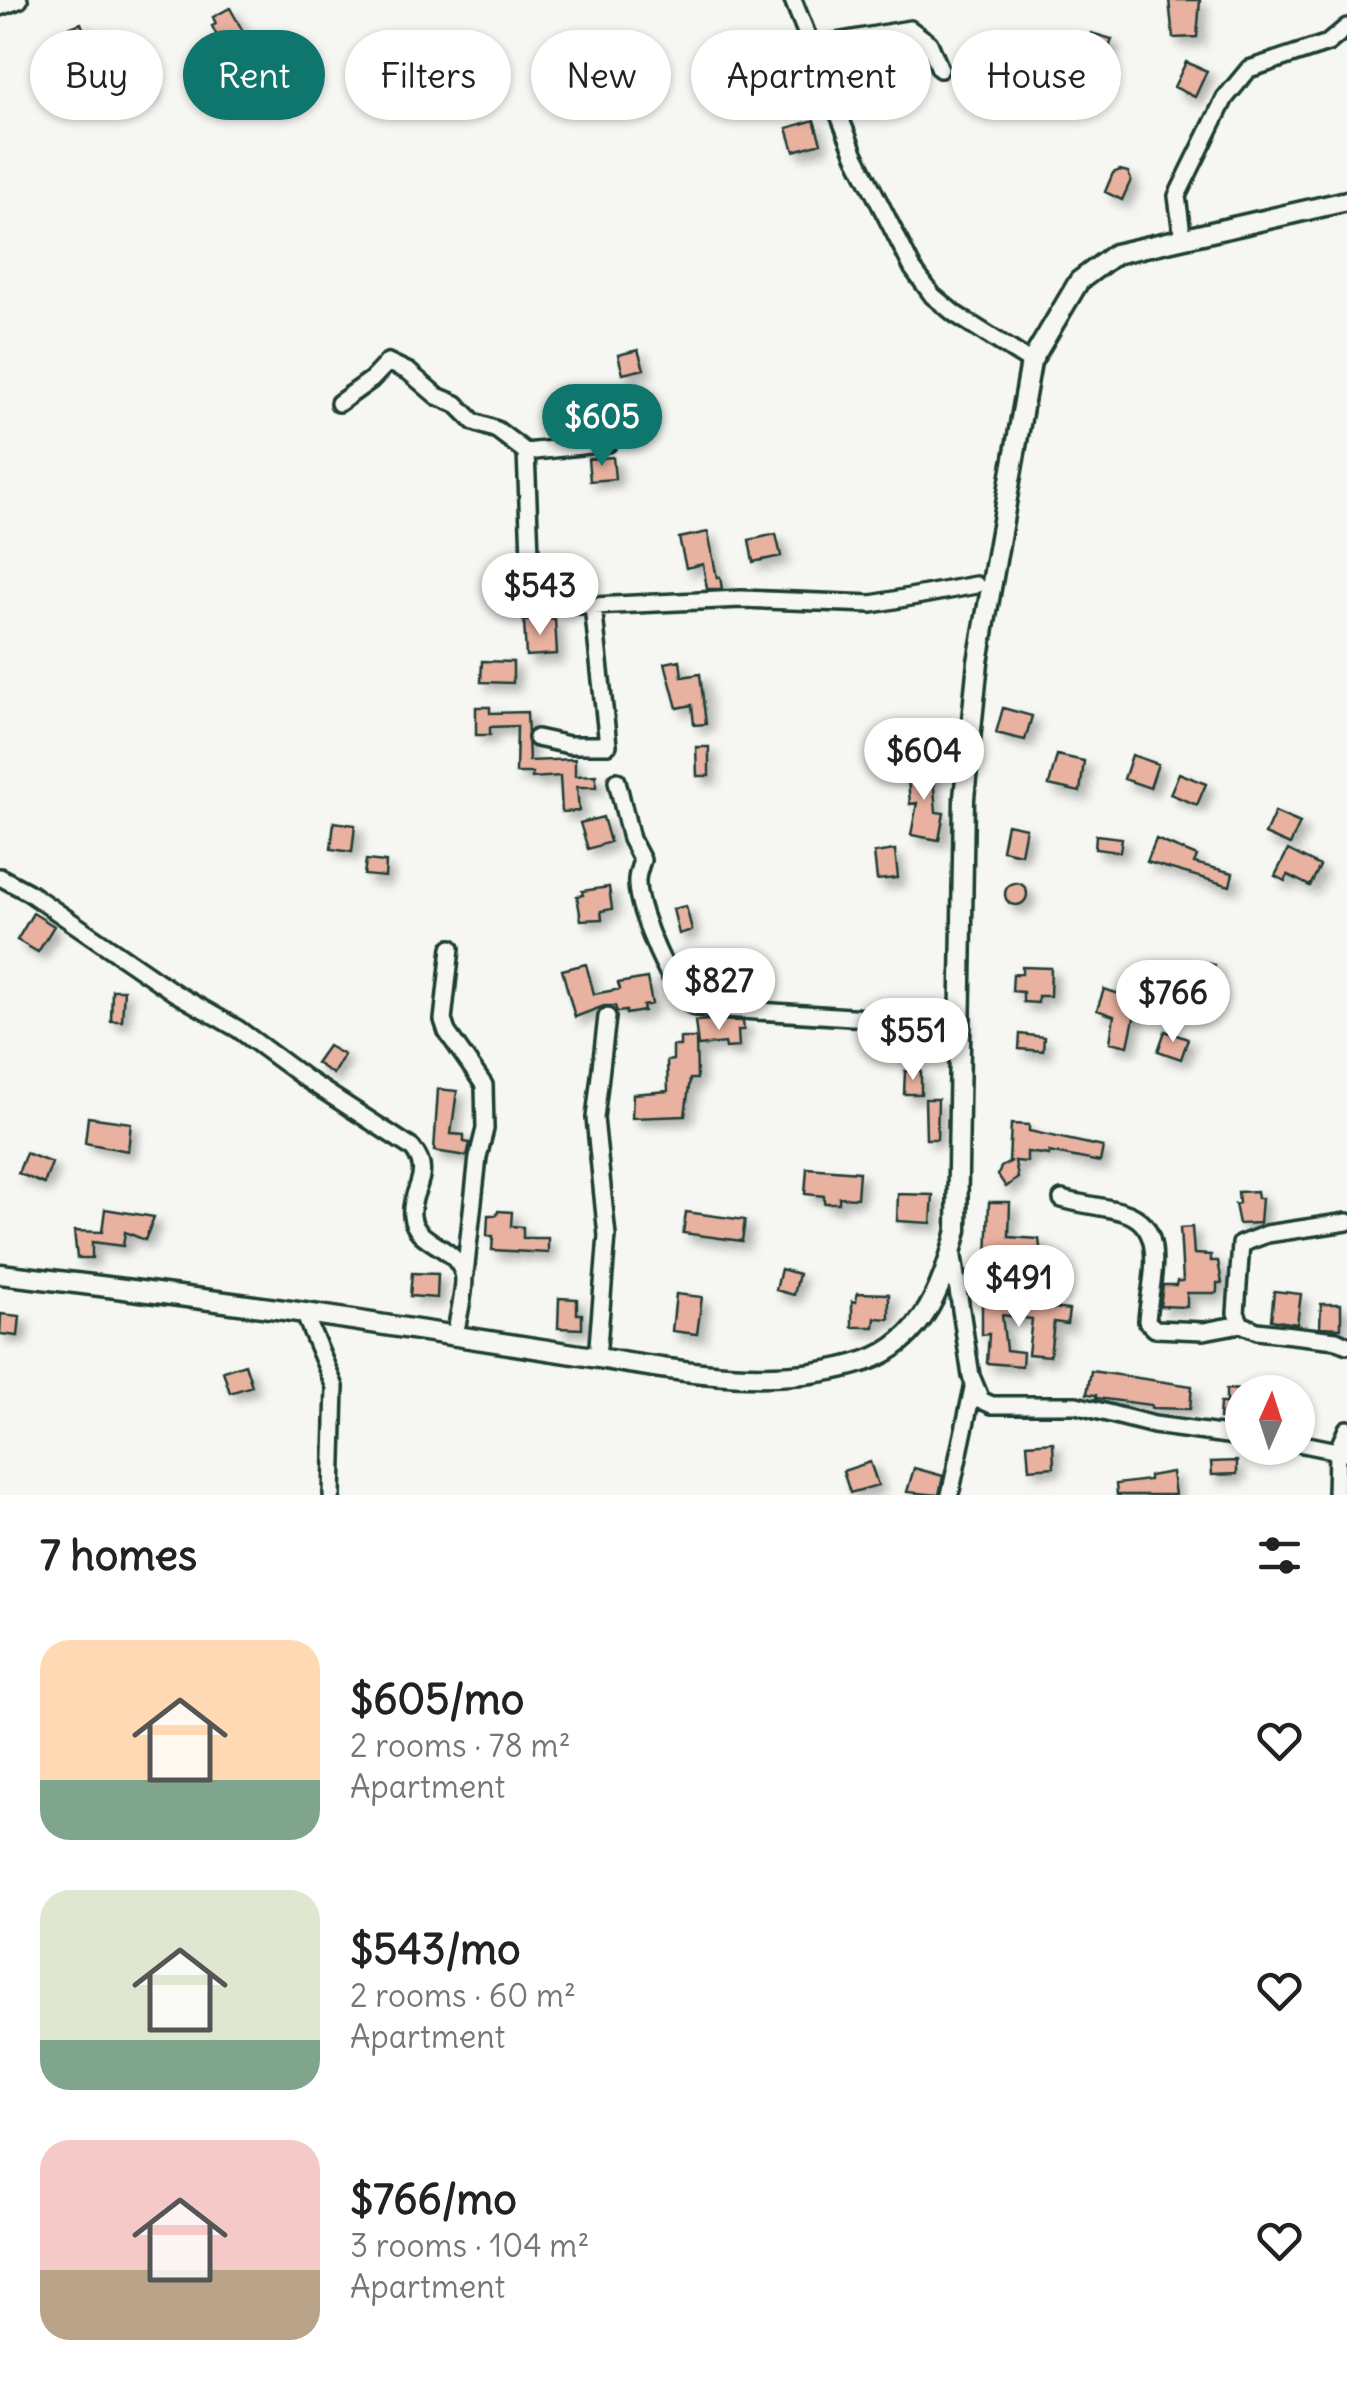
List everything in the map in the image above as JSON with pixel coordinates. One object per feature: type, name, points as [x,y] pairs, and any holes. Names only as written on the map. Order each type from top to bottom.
[{"type":"street","points":[[0,7],[19,0]]},
{"type":"street","points":[[793,0],[856,155],[913,269],[933,296],[955,314],[1031,362]]},
{"type":"street","points":[[1181,226],[1178,196],[1224,98],[1249,69],[1328,43],[1347,27]]},
{"type":"street","points":[[931,47],[940,69]]},
{"type":"street","points":[[0,1274],[304,1313],[657,1367],[762,1376],[824,1371],[869,1360],[896,1346],[930,1311],[946,1278],[957,1230],[964,798],[972,713],[1031,362],[1080,281],[1115,254],[1347,201]]},
{"type":"street","points":[[339,403],[388,362],[409,372],[437,396],[456,404],[474,422],[497,430],[526,452],[532,605],[588,605]]},
{"type":"street","points":[[537,738],[569,745],[608,745],[593,606],[741,599],[872,604],[976,585]]},
{"type":"street","points":[[616,781],[631,839],[642,860],[636,882],[644,910],[668,972],[685,1000],[696,1006],[959,1024]]},
{"type":"street","points":[[0,877],[238,1029],[412,1148],[420,1158],[422,1182],[412,1218],[418,1232],[453,1254],[465,1276]]},
{"type":"street","points":[[451,948],[443,1020],[484,1084],[485,1129],[454,1336]]},
{"type":"street","points":[[597,1358],[607,1236],[595,1118],[608,1017]]},
{"type":"street","points":[[1062,1199],[1126,1212],[1144,1224],[1154,1241],[1147,1321],[1155,1328],[1204,1330],[1242,1324]]},
{"type":"street","points":[[1347,1222],[1267,1234],[1241,1244],[1236,1313],[1242,1324],[1257,1332],[1336,1340],[1347,1345]]},
{"type":"street","points":[[950,1495],[974,1388],[952,1250]]},
{"type":"street","points":[[304,1313],[335,1387],[332,1495]]},
{"type":"street","points":[[974,1388],[982,1400],[992,1405],[1076,1405],[1154,1425],[1225,1435]]},
{"type":"street","points":[[1336,1495],[1347,1428]]},
{"type":"street","points":[[1315,1445],[1342,1451]]},
{"type":"building","points":[[1169,0],[1200,0],[1197,37],[1173,38]]},
{"type":"building","points":[[230,8],[242,30],[214,30],[213,17]]},
{"type":"building","points":[[81,23],[84,30],[63,30]]},
{"type":"building","points":[[1186,62],[1207,71],[1195,97],[1174,87]]},
{"type":"building","points":[[814,120],[821,143],[794,151],[787,128]]},
{"type":"building","points":[[1128,172],[1131,180],[1122,200],[1105,192],[1113,173]]},
{"type":"building","points":[[638,350],[644,369],[623,374],[618,355]]},
{"type":"building","points":[[613,457],[615,479],[590,481],[588,459]]},
{"type":"building","points":[[708,532],[722,589],[707,589],[703,564],[686,568],[679,538]]},
{"type":"building","points":[[776,534],[781,556],[753,562],[749,540]]},
{"type":"building","points":[[555,619],[557,654],[526,656],[524,621]]},
{"type":"building","points":[[680,660],[682,677],[700,674],[706,724],[694,725],[692,705],[677,708],[665,663]]},
{"type":"building","points":[[482,661],[513,662],[513,683],[481,682]]},
{"type":"building","points":[[476,707],[490,707],[490,713],[527,712],[529,761],[575,759],[575,776],[596,775],[596,787],[577,787],[579,811],[562,812],[560,776],[532,778],[532,773],[516,773],[517,726],[490,727],[490,735],[476,735]]},
{"type":"building","points":[[1003,708],[1032,716],[1025,740],[996,733]]},
{"type":"building","points":[[696,747],[709,747],[709,776],[697,776]]},
{"type":"building","points":[[1057,755],[1084,761],[1080,792],[1049,785]]},
{"type":"building","points":[[1132,755],[1158,764],[1150,788],[1124,779]]},
{"type":"building","points":[[932,765],[936,812],[944,813],[939,840],[911,835],[917,803],[910,804],[907,767]]},
{"type":"building","points":[[1179,773],[1206,784],[1197,805],[1170,794]]},
{"type":"building","points":[[1275,812],[1300,823],[1290,845],[1265,834]]},
{"type":"building","points":[[603,817],[610,842],[588,849],[580,823]]},
{"type":"building","points":[[334,822],[355,825],[352,852],[331,849]]},
{"type":"building","points":[[1007,824],[1026,828],[1021,854],[1002,850]]},
{"type":"building","points":[[1096,835],[1122,838],[1120,852],[1095,849]]},
{"type":"building","points":[[1156,839],[1197,856],[1194,863],[1233,873],[1230,886],[1147,862]]},
{"type":"building","points":[[895,850],[898,878],[877,880],[874,853]]},
{"type":"building","points":[[1288,850],[1320,866],[1310,886],[1288,875],[1285,881],[1275,876]]},
{"type":"building","points":[[366,860],[386,862],[385,877],[364,875]]},
{"type":"building","points":[[1016,883],[1024,886],[1024,902],[1016,905],[1008,902],[1005,894],[1008,886]]},
{"type":"building","points":[[609,887],[612,909],[601,911],[602,919],[581,920],[577,896],[583,895],[582,891]]},
{"type":"building","points":[[686,906],[692,930],[679,934],[673,909]]},
{"type":"building","points":[[33,913],[54,926],[38,952],[17,940]]},
{"type":"building","points":[[1197,961],[1215,965],[1208,991],[1190,986]]},
{"type":"building","points":[[586,964],[594,994],[620,989],[618,983],[647,978],[652,1004],[643,1006],[644,1011],[626,1014],[617,1012],[615,1006],[604,1006],[575,1017],[562,970]]},
{"type":"building","points":[[1022,967],[1051,968],[1050,996],[1038,996],[1038,1003],[1023,1002],[1023,992],[1012,991],[1013,974],[1022,974]]},
{"type":"building","points":[[739,971],[744,986],[722,994],[716,979]]},
{"type":"building","points":[[1104,989],[1138,1000],[1128,1046],[1110,1042],[1114,1016],[1097,1010]]},
{"type":"building","points":[[112,990],[124,990],[122,1021],[111,1021]]},
{"type":"building","points":[[695,1021],[743,1021],[744,1030],[738,1030],[739,1047],[726,1048],[725,1043],[698,1046]]},
{"type":"building","points":[[1165,1031],[1188,1039],[1181,1059],[1158,1051]]},
{"type":"building","points":[[1020,1034],[1044,1037],[1043,1051],[1019,1049]]},
{"type":"building","points":[[680,1038],[696,1038],[697,1079],[690,1079],[685,1116],[632,1118],[633,1094],[668,1091],[667,1061],[673,1060],[673,1046],[680,1046]]},
{"type":"building","points":[[328,1046],[344,1055],[333,1074],[316,1063]]},
{"type":"building","points":[[905,1071],[921,1071],[921,1094],[904,1094]]},
{"type":"building","points":[[438,1089],[457,1091],[451,1134],[464,1135],[464,1142],[470,1143],[467,1156],[434,1151]]},
{"type":"building","points":[[925,1099],[938,1099],[937,1139],[926,1139]]},
{"type":"building","points":[[88,1117],[131,1123],[128,1151],[85,1143]]},
{"type":"building","points":[[1011,1124],[1029,1125],[1029,1131],[1103,1147],[1100,1162],[1027,1152],[1027,1162],[1015,1161],[1018,1178],[1006,1187],[998,1175],[1001,1167],[1012,1161]]},
{"type":"building","points":[[26,1153],[52,1163],[44,1184],[18,1173]]},
{"type":"building","points":[[807,1168],[859,1172],[857,1198],[839,1197],[839,1203],[824,1203],[824,1196],[805,1194]]},
{"type":"building","points":[[1257,1191],[1258,1198],[1262,1198],[1260,1223],[1239,1224],[1235,1204],[1239,1203],[1238,1192]]},
{"type":"building","points":[[898,1194],[933,1195],[931,1223],[897,1221]]},
{"type":"building","points":[[989,1202],[1010,1202],[1009,1237],[1039,1239],[1042,1264],[987,1262]]},
{"type":"building","points":[[105,1209],[154,1217],[145,1240],[125,1232],[123,1246],[92,1242],[92,1258],[77,1258],[74,1231],[102,1232]]},
{"type":"building","points":[[498,1211],[512,1212],[511,1226],[523,1227],[523,1238],[548,1238],[548,1253],[492,1250],[493,1236],[487,1236],[488,1215],[497,1215]]},
{"type":"building","points":[[686,1212],[745,1220],[742,1241],[683,1233]]},
{"type":"building","points":[[1192,1227],[1194,1254],[1211,1255],[1211,1261],[1218,1261],[1222,1283],[1217,1283],[1217,1293],[1187,1293],[1187,1307],[1160,1306],[1163,1285],[1183,1281],[1180,1228]]},
{"type":"building","points":[[781,1269],[799,1274],[794,1295],[776,1290]]},
{"type":"building","points":[[412,1273],[438,1274],[437,1298],[410,1296]]},
{"type":"building","points":[[1274,1291],[1301,1294],[1297,1324],[1271,1320]]},
{"type":"building","points":[[857,1293],[889,1294],[889,1319],[875,1318],[874,1327],[852,1327],[852,1301],[856,1302]]},
{"type":"building","points":[[676,1294],[702,1297],[697,1334],[672,1331]]},
{"type":"building","points":[[559,1298],[577,1299],[582,1329],[558,1328]]},
{"type":"building","points":[[998,1301],[1069,1310],[1067,1324],[1054,1322],[1050,1356],[1028,1354],[1032,1319],[1002,1315],[1006,1350],[1023,1352],[1022,1366],[987,1363],[989,1334],[982,1335],[982,1303]]},
{"type":"building","points":[[1321,1304],[1341,1304],[1341,1328],[1320,1327]]},
{"type":"building","points":[[1,1314],[20,1316],[18,1336],[0,1334]]},
{"type":"building","points":[[245,1364],[252,1386],[230,1393],[223,1371]]},
{"type":"building","points":[[1091,1371],[1192,1386],[1190,1409],[1151,1408],[1096,1398],[1087,1394]]},
{"type":"building","points":[[1220,1403],[1225,1403],[1225,1419],[1219,1419]]},
{"type":"building","points":[[1053,1442],[1054,1467],[1029,1469],[1027,1444]]},
{"type":"building","points":[[870,1462],[878,1485],[850,1493],[843,1471]]},
{"type":"building","points":[[1211,1462],[1237,1465],[1237,1474],[1212,1475]]},
{"type":"building","points":[[914,1468],[943,1476],[939,1495],[907,1492]]},
{"type":"building","points":[[1172,1472],[1175,1495],[1117,1495],[1116,1484],[1149,1480],[1149,1476]]}]
